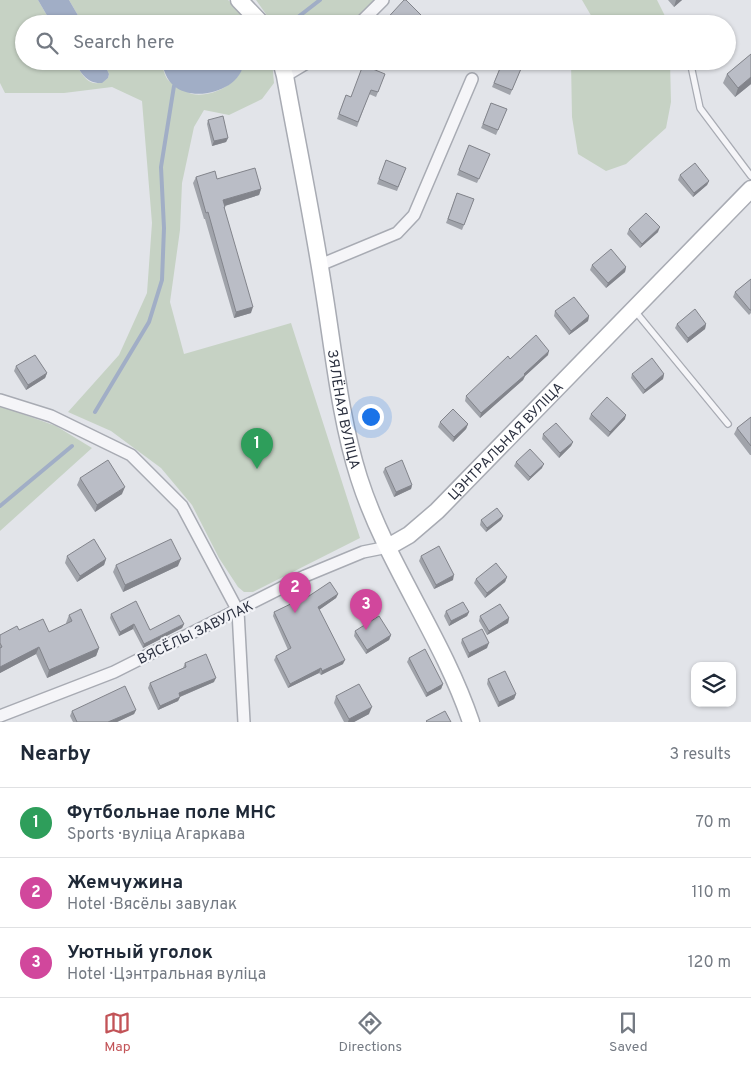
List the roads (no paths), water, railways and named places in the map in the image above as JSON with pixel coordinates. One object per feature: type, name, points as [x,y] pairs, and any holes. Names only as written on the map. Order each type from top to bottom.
[{"type":"street","points":[[240,0],[254,15]]},
{"type":"street","points":[[368,15],[383,0]]},
{"type":"street","name":"ЗЯЛЁНАЯ ВУЛІЦА","points":[[283,70],[320,265],[344,417],[352,452],[368,502],[388,548]]},
{"type":"street","points":[[320,265],[396,233],[414,216],[472,79]]},
{"type":"street","name":"ЦЭНТРАЛЬНАЯ ВУЛІЦА","points":[[388,548],[409,535],[437,510],[751,189]]},
{"type":"street","points":[[0,400],[52,416],[131,455],[182,506],[238,611],[244,722]]},
{"type":"street","points":[[388,548],[455,678],[470,722]]},
{"type":"street","name":"ВЯСЁЛЫ ЗАВУЛАК","points":[[0,716],[114,672],[305,576],[364,552],[388,548]]},
{"type":"lane","points":[[692,70],[700,108],[751,176]]},
{"type":"lane","points":[[634,309],[728,424]]},
{"type":"water","points":[[38,0],[69,0],[78,15],[47,15]]},
{"type":"water","points":[[80,70],[107,70],[109,74],[108,78],[102,83],[97,83],[88,80]]},
{"type":"water","points":[[164,70],[241,70],[235,80],[226,87],[204,93],[183,91],[171,83]]},
{"type":"waterway","points":[[301,15],[320,0]]},
{"type":"waterway","points":[[95,412],[149,322],[162,280],[164,228],[161,167],[174,86]]},
{"type":"waterway","points":[[0,506],[72,446]]},
{"type":"place","name":"Футбольнае поле МНС","points":[[257,469]]},
{"type":"place","name":"Жемчужина","points":[[295,613]]},
{"type":"place","name":"Уютный уголок","points":[[366,630]]}]
